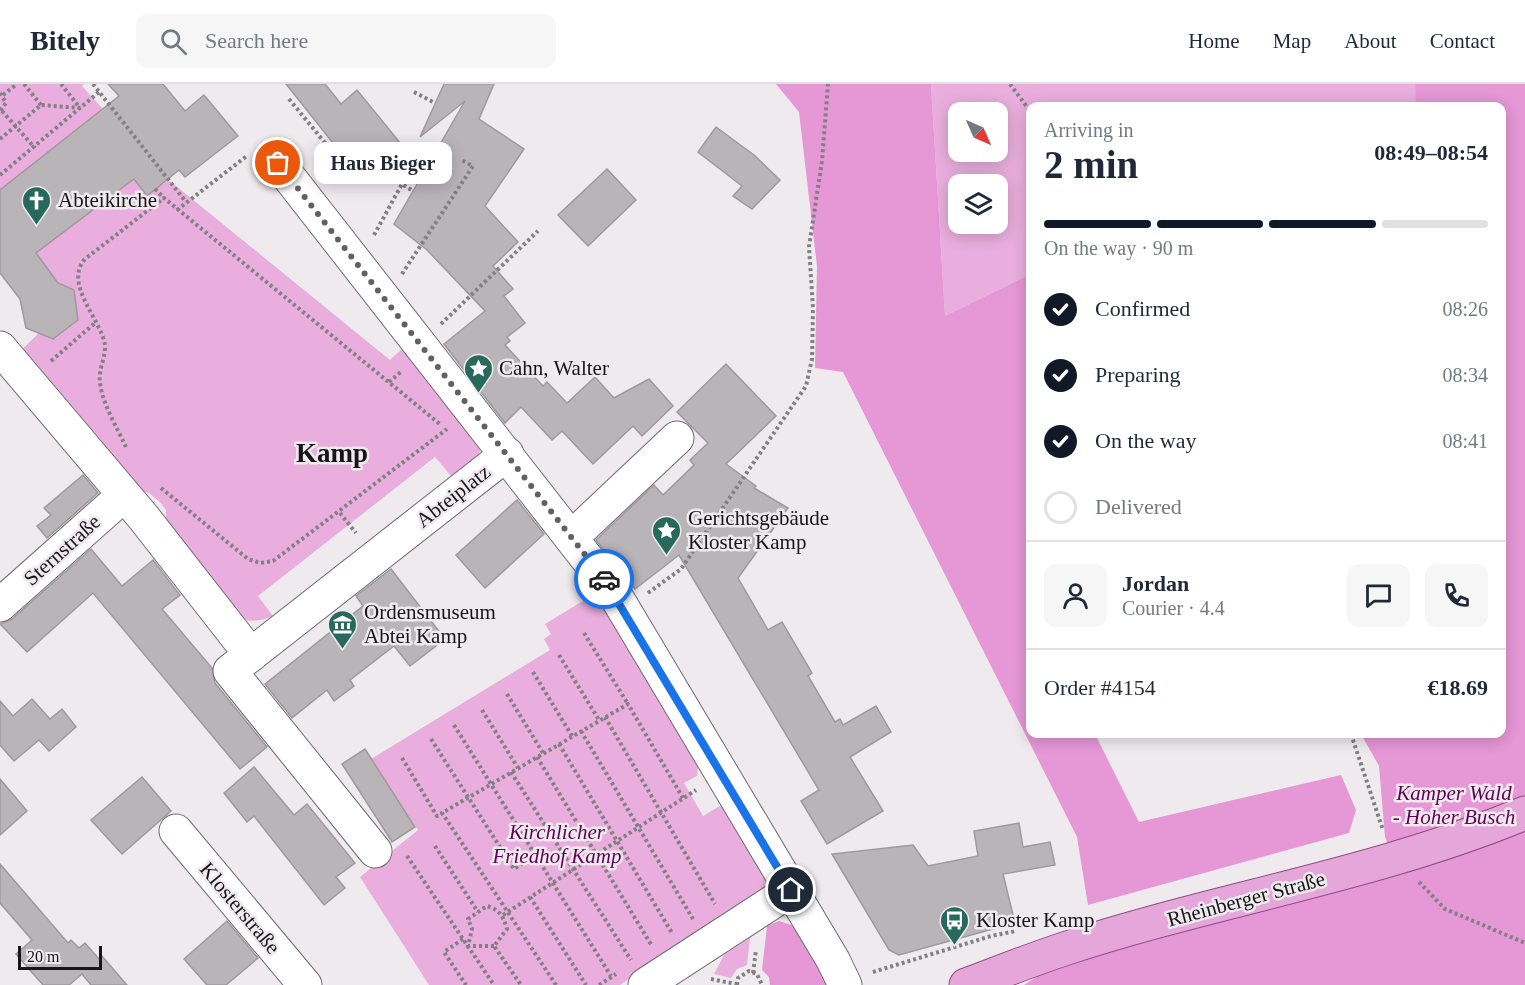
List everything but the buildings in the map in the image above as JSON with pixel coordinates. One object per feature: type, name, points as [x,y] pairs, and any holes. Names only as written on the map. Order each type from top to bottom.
[{"type":"main road","name":"Rheinberger Straße","points":[[966,985],[1065,949],[1390,848],[1474,834],[1525,813]]},
{"type":"street","name":"Abteiplatz","points":[[266,157],[385,300],[507,454],[230,671],[375,851]]},
{"type":"street","points":[[0,348],[124,495],[251,655]]},
{"type":"street","points":[[572,537],[677,438]]},
{"type":"street","points":[[507,454],[625,610],[833,960],[844,985]]},
{"type":"street","name":"Sternstraße","points":[[0,605],[124,495]]},
{"type":"street","name":"Klosterstraße","points":[[176,831],[305,985]]},
{"type":"street","points":[[639,974],[791,890]]},
{"type":"path","points":[[17,84],[2,94],[6,102],[1,111],[34,148]]},
{"type":"path","points":[[24,84],[41,105]]},
{"type":"path","points":[[61,84],[81,108]]},
{"type":"path","points":[[93,84],[186,202]]},
{"type":"path","points":[[625,610],[681,569],[806,386],[812,359],[813,308],[809,248],[822,161],[828,84]]},
{"type":"path","points":[[1010,84],[1026,106]]},
{"type":"path","points":[[0,175],[99,92]]},
{"type":"path","points":[[414,92],[435,103]]},
{"type":"path","points":[[289,99],[330,149],[333,145]]},
{"type":"path","points":[[0,139],[41,105],[81,108]]},
{"type":"path","points":[[177,210],[186,202],[266,157]]},
{"type":"path","points":[[385,300],[473,166],[461,160]]},
{"type":"path","points":[[357,266],[402,184],[413,191]]},
{"type":"path","points":[[155,189],[177,210],[447,429],[273,561],[260,563],[248,559],[158,486]]},
{"type":"path","points":[[129,454],[99,380],[105,348],[78,279],[81,264],[164,198]]},
{"type":"path","points":[[419,345],[538,231]]},
{"type":"path","points":[[28,381],[95,322]]},
{"type":"path","points":[[584,633],[683,798]]},
{"type":"path","points":[[559,655],[599,720]]},
{"type":"path","points":[[533,672],[572,736]]},
{"type":"path","points":[[507,694],[543,753]]},
{"type":"path","points":[[402,758],[437,816],[628,704]]},
{"type":"path","points":[[482,710],[518,768]]},
{"type":"path","points":[[605,717],[716,906]]},
{"type":"path","points":[[454,725],[611,976]]},
{"type":"path","points":[[581,731],[694,922]]},
{"type":"path","points":[[1353,738],[1390,848],[1445,909],[1525,943]]},
{"type":"path","points":[[431,740],[514,869],[534,856]]},
{"type":"path","points":[[559,744],[674,936]]},
{"type":"path","points":[[537,757],[654,949]]},
{"type":"path","points":[[511,772],[639,974]]},
{"type":"path","points":[[502,915],[721,775]]},
{"type":"path","points":[[442,813],[556,985]]},
{"type":"path","points":[[435,846],[478,912]]},
{"type":"path","points":[[407,856],[494,985]]},
{"type":"path","points":[[530,897],[586,985]]},
{"type":"path","points":[[468,946],[472,929],[468,919],[487,906],[497,909],[507,929],[495,946]]},
{"type":"path","points":[[464,939],[444,952],[466,985]]},
{"type":"path","points":[[468,946],[495,946]]},
{"type":"path","points":[[495,946],[521,985]]},
{"type":"path","points":[[702,977],[736,984],[738,978],[749,971],[757,974],[762,985]]},
{"type":"green space","points":[[0,84],[84,84],[82,86],[103,109],[0,190]]},
{"type":"green space","points":[[776,84],[931,84],[945,316],[1026,276],[1026,736],[843,372],[815,368],[817,266],[799,112]]},
{"type":"green space","points":[[931,84],[1415,84],[1417,102],[1026,102],[1026,276],[945,316]]},
{"type":"green space","name":"Kamper Wald - Hoher Busch","points":[[1415,84],[1525,84],[1525,985],[1024,985],[1041,974],[1114,951],[1399,872],[1385,837],[1379,766],[1363,738],[1506,738],[1506,102],[1416,102]]},
{"type":"green space","points":[[134,179],[162,183],[170,181],[390,360],[404,347],[481,447],[474,461],[451,476],[435,457],[258,596],[273,616],[268,618],[254,621],[235,617],[166,532],[166,510],[160,502],[149,493],[141,491],[16,355],[39,333],[53,339],[78,320],[74,290],[46,277],[36,253]]},
{"type":"green space","name":"Kirchlicher Friedhof Kamp","points":[[596,593],[699,761],[697,776],[684,783],[703,816],[725,803],[766,877],[766,885],[753,899],[620,985],[429,985],[360,877],[418,830],[371,759],[550,650],[544,639],[551,634],[545,624]]},
{"type":"green space","points":[[1027,738],[1097,738],[1139,822],[1341,775],[1356,810],[1349,833],[1088,905],[1077,837]]},
{"type":"green space","points":[[779,921],[795,926],[830,982],[825,985],[770,985],[769,977],[762,970],[767,926]]},
{"type":"green space","points":[[750,938],[747,965],[737,969],[731,978],[714,974],[724,955]]},
{"type":"way so far","points":[[278,163],[604,579]]},
{"type":"place","name":"Haus Bieger","points":[[278,163]]},
{"type":"place","name":"Abteikirche","points":[[37,226]]},
{"type":"place","name":"Cahn, Walter","points":[[478,394]]},
{"type":"place","name":"Gerichtsgebäude Kloster Kamp","points":[[667,556]]},
{"type":"place","name":"Ordensmuseum Abtei Kamp","points":[[343,650]]},
{"type":"place","name":"Kloster Kamp","points":[[955,946]]},
{"type":"district","name":"Kamp","points":[[332,453]]},
{"type":"route","points":[[604,579],[625,610],[791,890]]}]
